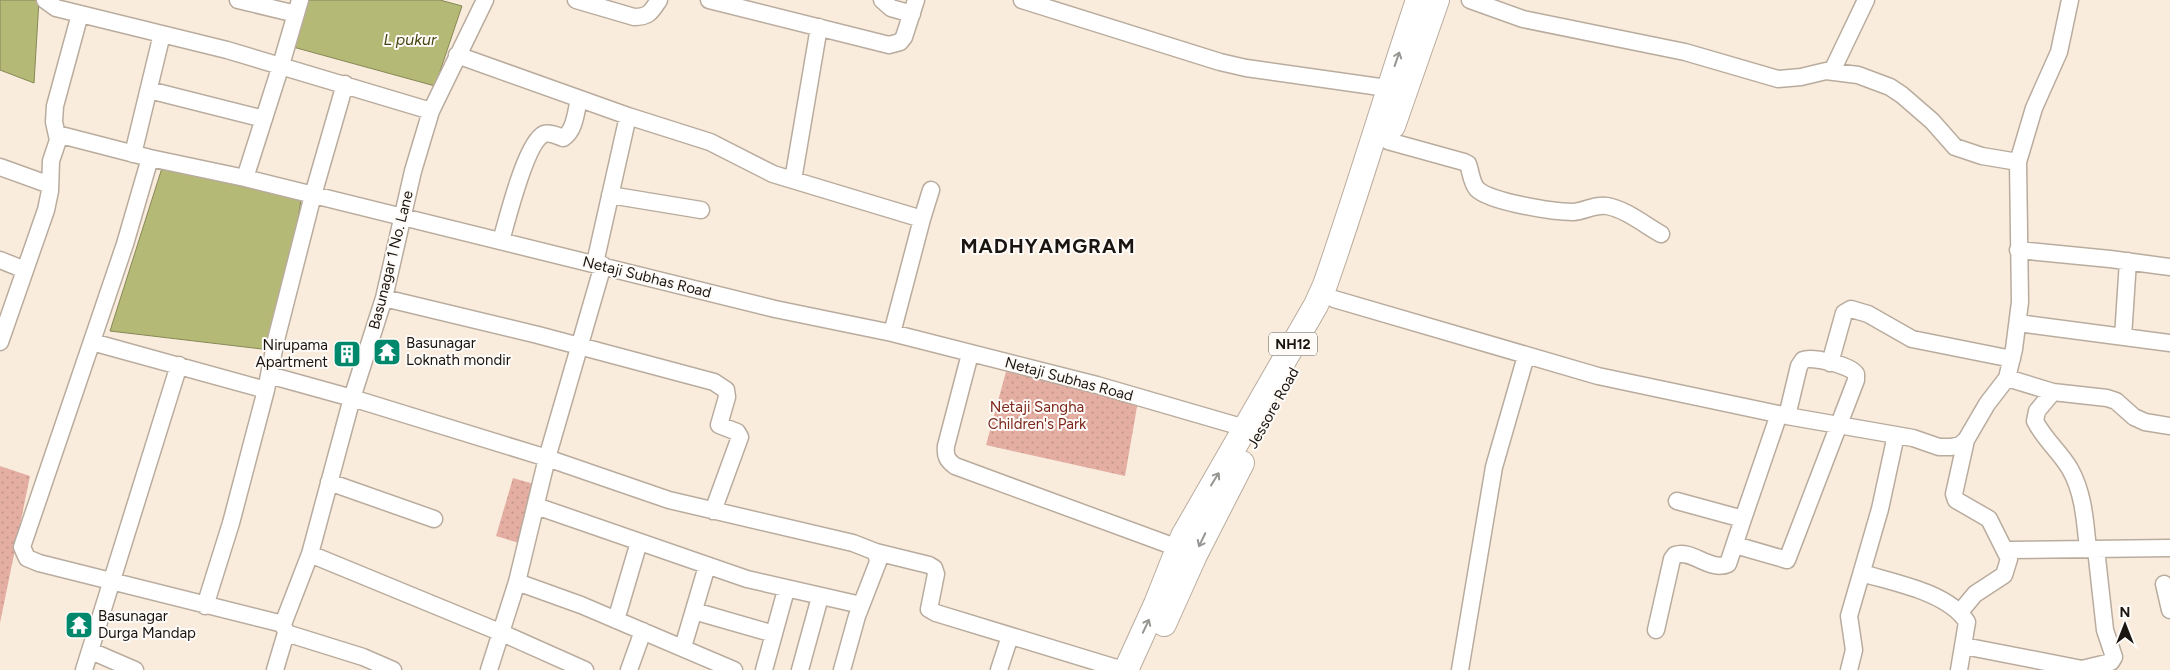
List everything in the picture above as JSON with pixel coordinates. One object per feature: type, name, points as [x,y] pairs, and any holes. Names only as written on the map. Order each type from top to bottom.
[{"type":"highway","name":"NH12","points":[[1124,670],[1156,604],[1178,548],[1208,490],[1316,305],[1325,285],[1418,0]]},
{"type":"highway","name":"Jessore Road","points":[[1144,670],[1222,499],[1334,299],[1349,263],[1388,141],[1437,0]]},
{"type":"street","points":[[45,0],[56,8],[281,65],[431,111]]},
{"type":"street","points":[[238,0],[298,7],[245,178]]},
{"type":"street","name":"Basunagar 1 No. Lane","points":[[275,670],[284,629],[310,554],[352,398],[384,298],[413,171],[431,111],[485,0]]},
{"type":"street","points":[[576,0],[634,17],[644,17],[651,12],[659,0]]},
{"type":"street","points":[[709,0],[730,3],[819,28],[894,45],[904,37],[914,7],[891,8],[882,0]]},
{"type":"street","points":[[1022,0],[1220,62],[1246,68],[1388,88]]},
{"type":"street","points":[[1470,0],[1523,19],[1677,50],[1778,78],[1801,78],[1815,73],[1832,71],[1858,75],[1890,87],[1932,121],[1955,147],[1982,156],[2018,162]]},
{"type":"street","points":[[1832,71],[1866,0]]},
{"type":"street","points":[[1960,612],[1975,594],[2004,575],[2009,559],[1989,519],[1956,500],[1954,494],[1966,440],[1987,404],[2007,378],[2012,359],[2018,323],[2018,162],[2034,108],[2059,52],[2070,0]]},
{"type":"street","points":[[0,342],[46,210],[50,185],[50,166],[58,140],[54,122],[55,106],[80,14]]},
{"type":"street","points":[[793,180],[819,28]]},
{"type":"street","points":[[133,154],[162,34]]},
{"type":"street","points":[[457,55],[628,116],[710,142],[759,168],[793,180],[922,219]]},
{"type":"street","points":[[205,606],[231,524],[268,382],[276,340],[313,195],[345,84]]},
{"type":"street","points":[[148,90],[264,119]]},
{"type":"street","points":[[501,241],[520,177],[533,148],[543,135],[548,133],[563,138],[567,136],[571,131],[579,99]]},
{"type":"street","points":[[489,670],[517,582],[547,458],[579,345],[599,264],[610,195],[628,116]]},
{"type":"street","name":"Netaji Subhas Road","points":[[57,134],[133,154],[245,178],[775,308],[892,333],[1097,385],[1245,428]]},
{"type":"street","points":[[1388,141],[1468,164],[1473,182],[1486,196],[1561,211],[1574,212],[1598,206],[1608,206],[1661,234]]},
{"type":"street","points":[[150,158],[125,244],[22,547],[27,558],[39,563],[111,580],[284,629],[363,657],[393,670]]},
{"type":"street","points":[[0,167],[50,185]]},
{"type":"street","points":[[892,333],[931,190]]},
{"type":"street","points":[[610,195],[700,210]]},
{"type":"street","points":[[2018,250],[2170,267]]},
{"type":"street","points":[[0,260],[25,270]]},
{"type":"street","points":[[2123,336],[2128,261]]},
{"type":"street","points":[[384,298],[579,345],[714,382],[726,390],[727,397],[719,425],[737,432],[740,437],[713,511]]},
{"type":"street","points":[[1334,299],[1598,376],[1783,415],[1896,435],[1945,447],[1960,445],[1966,440]]},
{"type":"street","points":[[1830,363],[1844,313],[1852,309],[1868,314],[1912,339],[2012,359]]},
{"type":"street","points":[[2018,323],[2170,343]]},
{"type":"street","points":[[92,342],[179,365],[352,398],[547,458],[669,500],[853,543],[876,552],[934,568],[936,574],[929,609],[936,613],[1124,670]]},
{"type":"street","points":[[970,354],[946,446],[945,455],[948,461],[955,466],[1178,548]]},
{"type":"street","points":[[1460,670],[1494,467],[1526,356]]},
{"type":"street","points":[[1656,630],[1672,559],[1675,555],[1684,554],[1716,566],[1728,564],[1799,366],[1803,360],[1813,358],[1848,367],[1856,374],[1856,380],[1840,426],[1787,560],[1735,545]]},
{"type":"street","points":[[84,670],[179,365]]},
{"type":"street","points":[[2007,378],[2053,392],[2107,398],[2116,401],[2134,418],[2145,422],[2170,426]]},
{"type":"street","points":[[1964,646],[2076,668],[2092,668],[2111,662],[2114,658],[2105,630],[2092,549],[2075,481],[2064,459],[2035,421],[2037,411],[2053,392]]},
{"type":"street","points":[[1849,670],[1854,650],[1849,616],[1880,509],[1896,435]]},
{"type":"street","points":[[329,482],[434,519]]},
{"type":"street","points":[[1676,501],[1743,519]]},
{"type":"street","points":[[536,506],[707,566],[786,590],[861,605]]},
{"type":"street","points":[[616,620],[638,542]]},
{"type":"street","points":[[2006,550],[2170,548]]},
{"type":"street","points":[[842,670],[861,605],[878,562],[876,552]]},
{"type":"street","points":[[310,554],[502,633],[585,670]]},
{"type":"street","points":[[683,648],[707,566]]},
{"type":"street","points":[[1862,572],[1925,592],[1960,612],[1967,622],[1959,670]]},
{"type":"street","points":[[517,582],[616,620],[734,670]]},
{"type":"street","points":[[2164,584],[2170,610]]},
{"type":"street","points":[[764,670],[786,590]]},
{"type":"street","points":[[800,670],[820,597]]},
{"type":"street","points":[[694,611],[774,634]]},
{"type":"street","points":[[629,670],[643,631]]},
{"type":"street","points":[[999,670],[1010,636]]},
{"type":"street","points":[[91,651],[135,670]]},
{"type":"green space","name":"Netaji Sangha Children's Park","points":[[1007,368],[1138,401],[1125,476],[986,445]]},
{"type":"green space","points":[[0,466],[30,476],[0,623]]},
{"type":"green space","points":[[513,478],[534,484],[519,543],[496,536]]},
{"type":"water","points":[[0,0],[39,0],[34,83],[0,70]]},
{"type":"water","name":"L pukur","points":[[309,0],[440,0],[462,6],[435,86],[293,47]]},
{"type":"water","points":[[162,168],[301,200],[285,301],[262,349],[110,331]]},
{"type":"place","name":"Basunagar Loknath mondir","points":[[387,352]]},
{"type":"place","name":"Nirupama Apartment","points":[[347,354]]},
{"type":"place","name":"Basunagar Durga Mandap","points":[[79,625]]},
{"type":"district","name":"MADHYAMGRAM","points":[[1048,246]]}]
